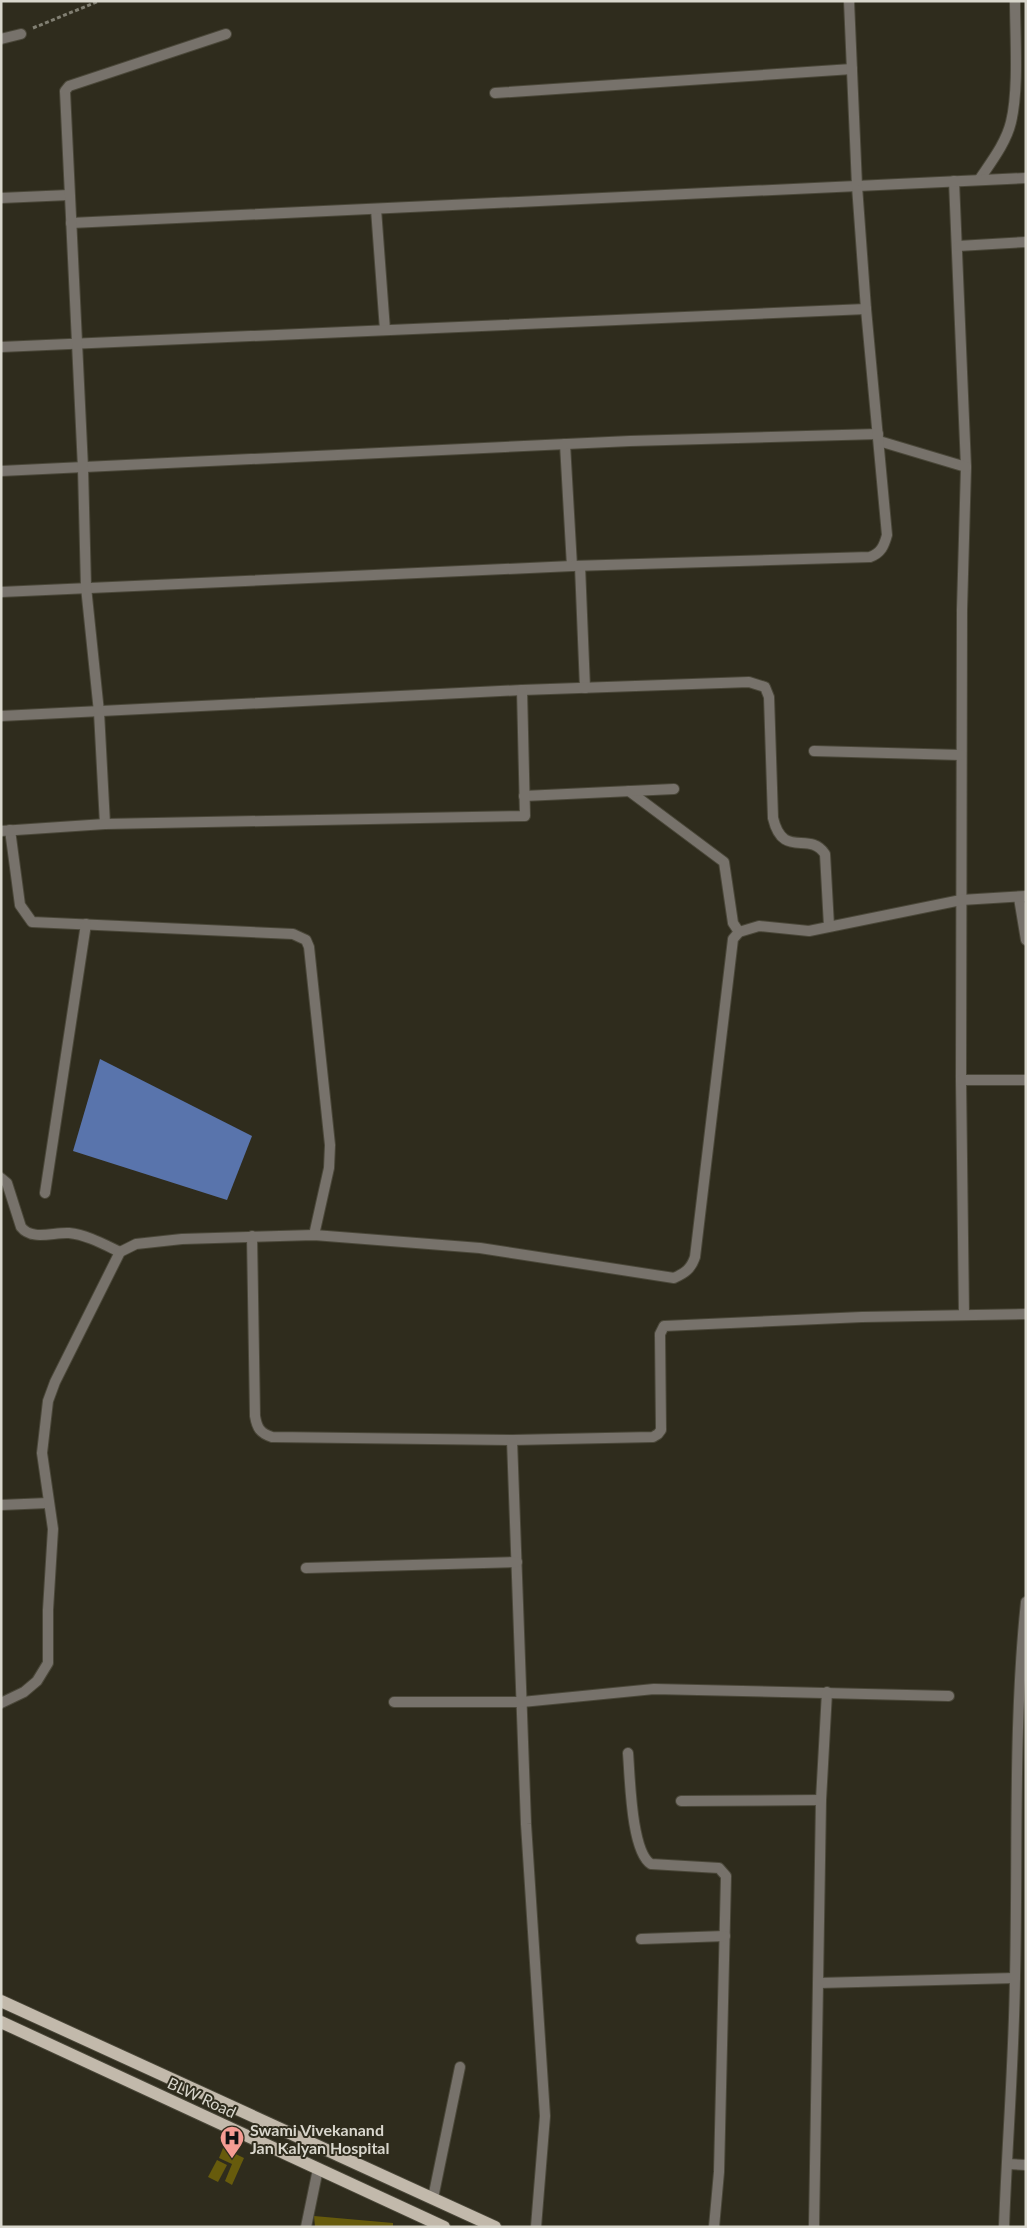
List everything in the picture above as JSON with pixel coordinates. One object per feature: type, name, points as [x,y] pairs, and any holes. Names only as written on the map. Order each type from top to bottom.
[{"type":"main road","points":[[1,2001],[495,2227]]},
{"type":"main road","name":"BLW Road","points":[[1,2022],[318,2169],[429,2223],[444,2227]]},
{"type":"street","points":[[1,592],[576,566],[870,557],[877,554],[884,546],[887,535],[866,310],[857,186],[849,1]]},
{"type":"street","points":[[980,180],[1002,144],[1011,122],[1014,98],[1015,1]]},
{"type":"street","points":[[1,39],[21,34]]},
{"type":"street","points":[[105,824],[99,712],[86,587],[78,344],[65,91],[69,86],[226,34]]},
{"type":"street","points":[[495,93],[852,68]]},
{"type":"street","points":[[71,223],[1026,178]]},
{"type":"street","points":[[954,181],[966,467],[962,610],[961,900],[964,1315]]},
{"type":"street","points":[[1,198],[69,195]]},
{"type":"street","points":[[376,209],[385,330]]},
{"type":"street","points":[[958,246],[1026,242]]},
{"type":"street","points":[[1,347],[866,310]]},
{"type":"street","points":[[1,472],[565,444],[878,437],[966,467]]},
{"type":"street","points":[[565,444],[585,688]]},
{"type":"street","points":[[1,716],[522,690],[759,683],[765,687],[769,697],[773,818],[776,829],[787,842],[821,847],[825,854],[829,926]]},
{"type":"street","points":[[314,1235],[329,1168],[330,1145],[309,947],[306,940],[293,934],[32,922],[20,905],[6,830],[105,824],[525,816],[522,690]]},
{"type":"street","points":[[814,751],[962,755]]},
{"type":"street","points":[[524,796],[674,789]]},
{"type":"street","points":[[629,791],[724,862],[733,923],[739,932]]},
{"type":"street","points":[[1,1703],[24,1692],[37,1681],[48,1663],[48,1610],[53,1529],[42,1453],[48,1401],[55,1382],[120,1252],[136,1244],[252,1236],[314,1235],[480,1248],[674,1278],[684,1274],[692,1266],[695,1257],[733,939],[739,932],[758,926],[809,931],[961,900],[1022,897],[1026,940]]},
{"type":"street","points":[[45,1193],[86,924]]},
{"type":"street","points":[[962,1080],[1026,1080]]},
{"type":"street","points":[[1,1178],[7,1183],[21,1227],[25,1232],[34,1235],[79,1234],[120,1252]]},
{"type":"street","points":[[252,1236],[255,1416],[257,1427],[263,1434],[272,1437],[512,1440],[646,1438],[658,1434],[661,1430],[660,1334],[664,1326],[862,1317],[1026,1314]]},
{"type":"street","points":[[512,1440],[526,1824],[545,2116],[536,2227]]},
{"type":"street","points":[[1,1505],[48,1503]]},
{"type":"street","points":[[306,1568],[517,1562]]},
{"type":"street","points":[[1004,2227],[1021,1835],[1021,1645],[1026,1602]]},
{"type":"street","points":[[394,1702],[522,1702],[654,1689],[949,1696]]},
{"type":"street","points":[[814,2227],[821,1800],[827,1692]]},
{"type":"street","points":[[628,1753],[634,1817],[643,1858],[651,1864],[719,1868],[724,1872],[726,1881],[719,2172],[714,2227]]},
{"type":"street","points":[[681,1801],[821,1800]]},
{"type":"street","points":[[642,1939],[725,1936]]},
{"type":"street","points":[[818,1983],[1016,1978]]},
{"type":"street","points":[[433,2198],[460,2067]]},
{"type":"street","points":[[1006,2164],[1026,2165]]},
{"type":"street","points":[[306,2227],[318,2169]]},
{"type":"path","points":[[21,34],[99,1]]},
{"type":"water","points":[[100,1059],[252,1136],[227,1200],[73,1151]]},
{"type":"building","points":[[223,2148],[244,2158],[232,2185],[225,2181],[232,2164],[219,2158]]},
{"type":"building","points":[[217,2160],[227,2165],[218,2182],[208,2177]]},
{"type":"building","points":[[314,2216],[393,2223],[393,2227],[315,2227]]},
{"type":"place","name":"Swami Vivekanand Jan Kalyan Hospital","points":[[232,2159]]}]
